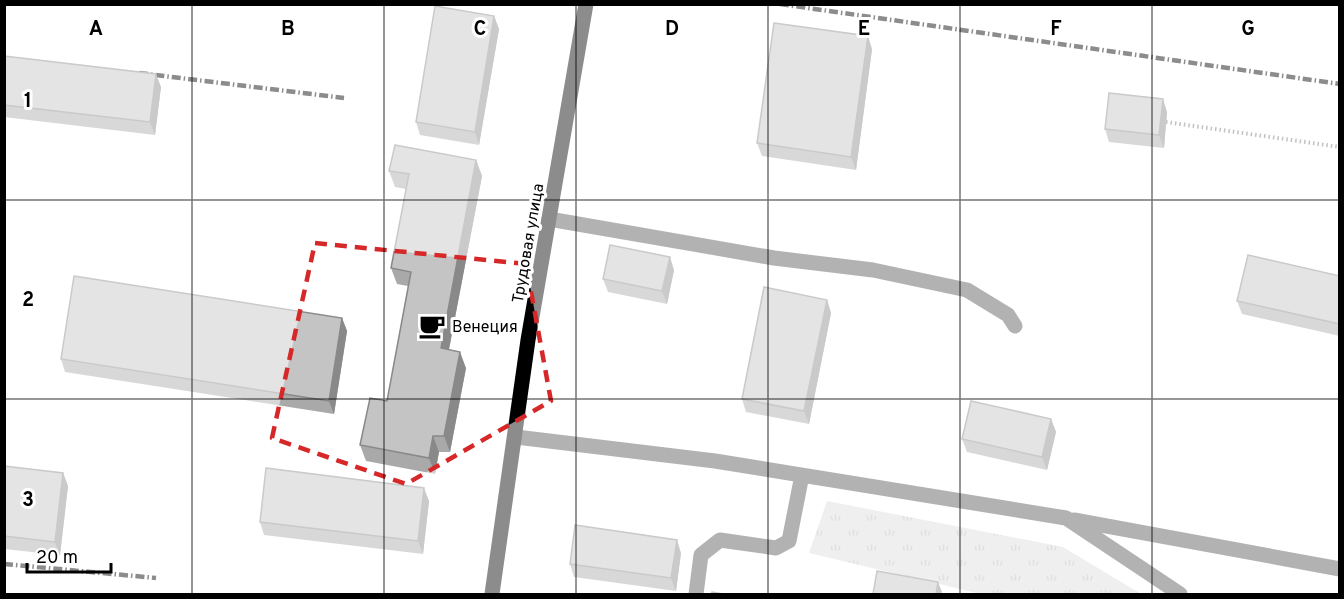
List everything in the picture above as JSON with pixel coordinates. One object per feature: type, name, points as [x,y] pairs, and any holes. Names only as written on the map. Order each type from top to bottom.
[{"type":"main road","name":"Трудовая улица","points":[[492,594],[528,340],[586,4]]},
{"type":"street","points":[[549,219],[774,258],[873,270],[967,290],[1008,315],[1015,326]]},
{"type":"street","points":[[516,437],[715,461],[1066,518],[1340,569]]},
{"type":"street","points":[[696,594],[701,555],[720,540],[776,548],[789,541],[802,475]]},
{"type":"street","points":[[1066,518],[1180,594]]},
{"type":"path","points":[[1166,122],[1340,147]]},
{"type":"highlighted area","points":[[315,243],[526,264],[551,401],[406,484],[272,438]]},
{"type":"green space","points":[[827,501],[1063,547],[1141,594],[981,594],[809,553]]},
{"type":"building","points":[[435,6],[494,16],[475,132],[416,122]]},
{"type":"building","points":[[774,23],[868,36],[851,157],[757,143]]},
{"type":"building","points":[[4,56],[156,74],[150,122],[4,105]]},
{"type":"building","points":[[1109,93],[1163,99],[1159,135],[1105,129]]},
{"type":"building","name":"Венеция","points":[[395,145],[476,160],[441,348],[460,352],[444,436],[433,436],[429,458],[360,445],[370,398],[387,401],[411,272],[391,268],[409,174],[389,171]]},
{"type":"building","points":[[610,245],[670,257],[662,291],[603,279]]},
{"type":"building","points":[[1248,255],[1340,276],[1340,324],[1237,301]]},
{"type":"building","points":[[74,276],[342,318],[329,401],[61,359]]},
{"type":"building","points":[[764,287],[827,300],[804,411],[742,399]]},
{"type":"building","points":[[971,401],[1051,419],[1042,457],[962,439]]},
{"type":"building","points":[[4,466],[63,473],[55,542],[4,536]]},
{"type":"building","points":[[266,468],[424,488],[418,541],[260,522]]},
{"type":"building","points":[[575,525],[677,540],[671,578],[570,564]]},
{"type":"building","points":[[877,571],[938,582],[936,594],[873,594]]},
{"type":"railway","points":[[780,4],[1340,84]]},
{"type":"railway","points":[[139,73],[344,98]]},
{"type":"railway","points":[[4,564],[156,578]]},
{"type":"place","name":"Венеция","points":[[432,326]]}]
